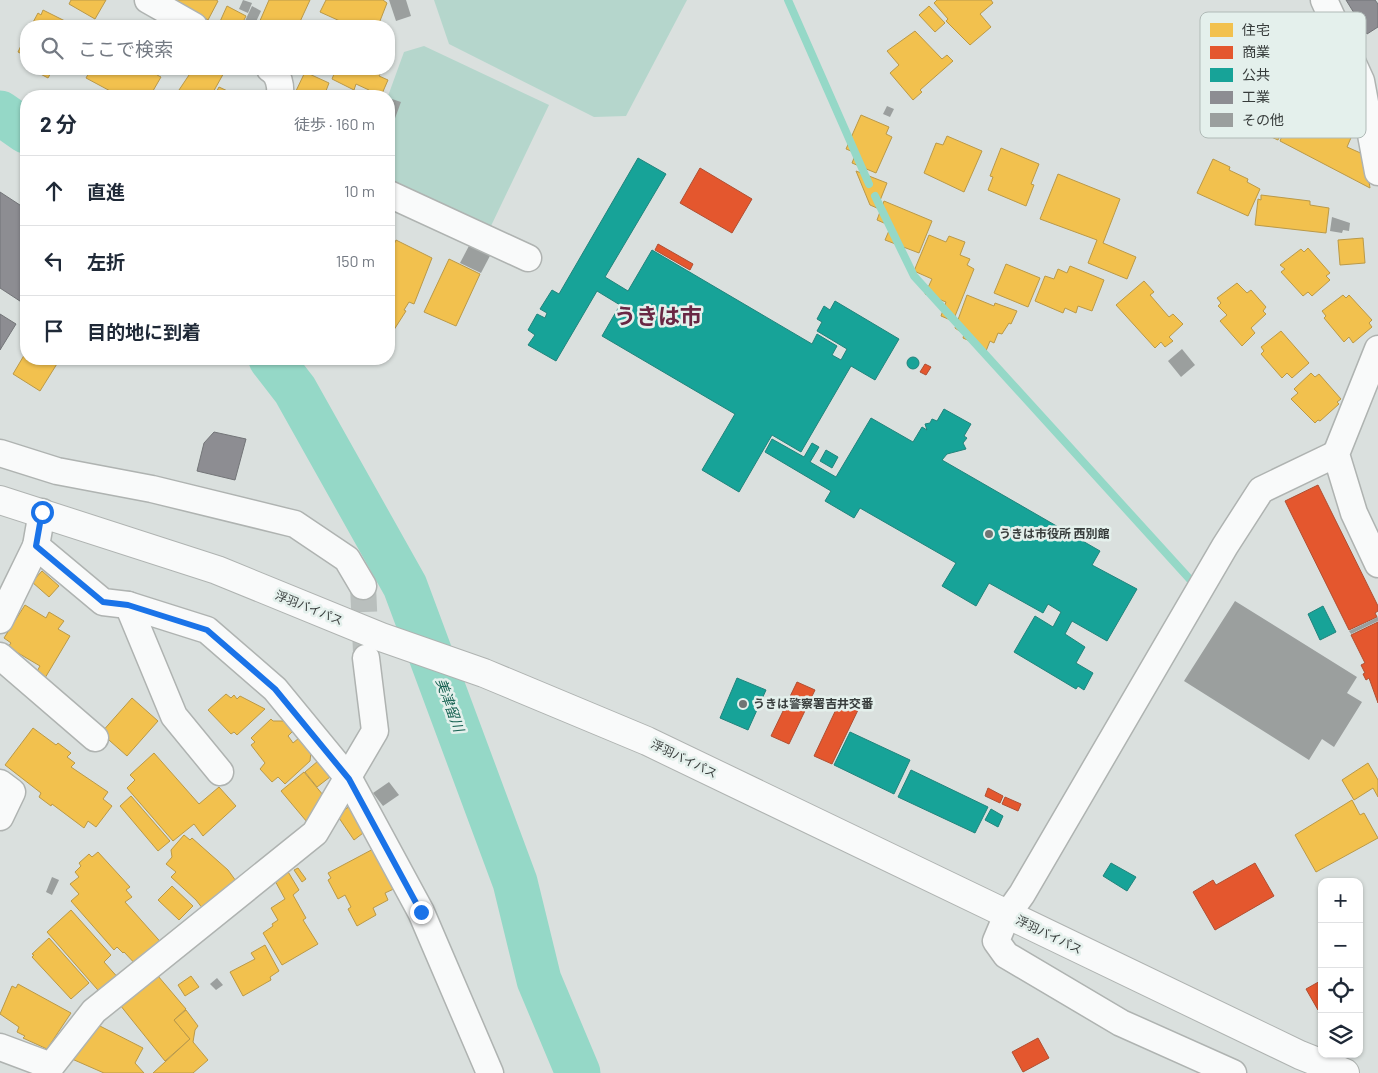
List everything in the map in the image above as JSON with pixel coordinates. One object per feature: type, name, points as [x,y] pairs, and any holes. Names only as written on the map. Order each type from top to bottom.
[{"type":"highway","name":"浮羽バイパス","points":[[0,500],[217,570],[373,647],[484,673],[647,741],[1300,1055],[1346,1073]]},
{"type":"street","points":[[148,0],[183,20]]},
{"type":"street","points":[[1324,0],[1329,12]]},
{"type":"street","points":[[276,75],[281,90]]},
{"type":"street","points":[[1366,108],[1378,172]]},
{"type":"street","points":[[395,197],[528,258]]},
{"type":"street","points":[[1378,349],[1336,454],[1354,513],[1378,564]]},
{"type":"street","points":[[0,453],[57,471],[152,489],[295,524],[348,559],[362,586]]},
{"type":"street","points":[[1233,1073],[1121,1023],[1006,955],[996,941],[1007,914],[1022,894],[1225,546],[1261,490],[1336,454]]},
{"type":"street","points":[[0,620],[36,546],[42,512]]},
{"type":"street","points":[[36,546],[103,602],[128,605],[207,630],[275,689],[349,779],[421,912],[490,1073]]},
{"type":"street","points":[[128,605],[174,716],[220,772]]},
{"type":"street","points":[[0,1047],[51,1066],[94,1011],[316,834],[376,731],[373,647]]},
{"type":"street","points":[[0,656],[95,738]]},
{"type":"street","points":[[0,783],[12,792],[0,818]]},
{"type":"green space","points":[[434,0],[687,0],[626,116],[594,117],[449,44]]},
{"type":"green space","points":[[424,46],[549,105],[490,228],[395,186],[395,90],[390,90],[404,52]]},
{"type":"building: 住宅","points":[[71,0],[106,0],[95,19],[69,4]]},
{"type":"building: 住宅","points":[[172,0],[216,0],[218,1],[208,20]]},
{"type":"building: 住宅","points":[[269,0],[310,0],[301,20],[260,20]]},
{"type":"building: 住宅","points":[[326,0],[383,0],[387,3],[380,20],[338,20],[320,12]]},
{"type":"building: 住宅","points":[[937,0],[991,0],[993,3],[980,14],[991,27],[970,45],[946,21],[948,19],[934,3]]},
{"type":"building: 住宅","points":[[227,6],[246,16],[244,20],[221,20]]},
{"type":"building: 住宅","points":[[929,6],[945,23],[935,32],[919,15]]},
{"type":"building: 住宅","points":[[43,10],[63,20],[34,20],[38,13],[41,15]]},
{"type":"building: 住宅","points":[[915,31],[942,59],[947,55],[953,61],[920,90],[922,92],[913,100],[890,73],[899,65],[887,51]]},
{"type":"building: 住宅","points":[[88,75],[157,75],[161,77],[153,90],[108,90],[86,78]]},
{"type":"building: 住宅","points":[[189,75],[223,75],[214,90],[179,90]]},
{"type":"building: 住宅","points":[[304,75],[312,75],[329,83],[326,90],[296,90]]},
{"type":"building: 住宅","points":[[334,75],[380,75],[388,80],[384,90],[369,90],[356,84],[354,90],[332,79]]},
{"type":"building: 住宅","points":[[861,115],[889,127],[886,134],[892,137],[876,173],[852,163],[856,153],[846,149]]},
{"type":"building: 住宅","points":[[947,136],[982,151],[964,192],[924,173],[936,143],[943,145]]},
{"type":"building: 住宅","points":[[1281,138],[1351,138],[1347,147],[1365,155],[1370,188],[1280,141]]},
{"type":"building: 住宅","points":[[1001,148],[1039,164],[1031,184],[1034,185],[1026,206],[988,190],[993,177],[990,176]]},
{"type":"building: 住宅","points":[[1213,159],[1230,167],[1229,170],[1248,179],[1247,182],[1260,189],[1248,216],[1197,193]]},
{"type":"building: 住宅","points":[[856,171],[887,183],[877,208],[870,205]]},
{"type":"building: 住宅","points":[[1058,174],[1120,199],[1103,243],[1136,257],[1127,279],[1088,263],[1097,240],[1040,219]]},
{"type":"building: 住宅","points":[[1261,195],[1310,201],[1310,205],[1329,208],[1326,233],[1255,225],[1258,199],[1261,200]]},
{"type":"building: 住宅","points":[[884,201],[932,221],[919,253],[885,240],[891,226],[877,220]]},
{"type":"building: 住宅","points":[[929,235],[946,242],[949,236],[965,242],[960,255],[970,259],[967,265],[974,269],[953,321],[941,316],[946,302],[925,294],[932,279],[914,271]]},
{"type":"building: 住宅","points":[[1363,238],[1365,263],[1340,265],[1338,240]]},
{"type":"building: 住宅","points":[[396,240],[432,258],[414,304],[409,302],[404,310],[406,311],[395,328]]},
{"type":"building: 住宅","points":[[1308,248],[1330,273],[1326,276],[1330,280],[1312,296],[1308,292],[1303,296],[1281,272],[1285,269],[1280,265],[1301,249],[1304,252]]},
{"type":"building: 住宅","points":[[449,259],[480,274],[456,326],[424,312]]},
{"type":"building: 住宅","points":[[1006,264],[1040,278],[1028,307],[994,293]]},
{"type":"building: 住宅","points":[[1070,266],[1104,280],[1092,311],[1078,306],[1076,313],[1065,308],[1063,313],[1035,301],[1045,276],[1054,279],[1058,269],[1067,273]]},
{"type":"building: 住宅","points":[[1144,281],[1154,292],[1150,295],[1169,317],[1173,314],[1183,324],[1169,337],[1173,341],[1165,347],[1161,342],[1155,348],[1116,305]]},
{"type":"building: 住宅","points":[[1237,283],[1247,293],[1251,290],[1266,307],[1263,311],[1266,314],[1251,328],[1255,333],[1242,346],[1220,321],[1227,315],[1218,306],[1221,303],[1217,298]]},
{"type":"building: 住宅","points":[[967,295],[994,306],[995,303],[1017,311],[1011,324],[1009,323],[1002,334],[998,333],[994,343],[990,341],[986,351],[978,348],[979,345],[963,338],[964,334],[955,328]]},
{"type":"building: 住宅","points":[[1343,295],[1346,298],[1349,295],[1372,320],[1369,323],[1372,327],[1353,343],[1349,337],[1344,342],[1324,318],[1326,316],[1322,311]]},
{"type":"building: 住宅","points":[[1281,331],[1309,363],[1292,378],[1287,373],[1282,378],[1261,354],[1264,351],[1261,347]]},
{"type":"building: 住宅","points":[[20,362],[20,365],[56,365],[40,391],[13,374]]},
{"type":"building: 住宅","points":[[1311,373],[1315,377],[1319,374],[1341,399],[1337,402],[1339,404],[1320,421],[1318,420],[1315,423],[1291,399],[1298,393],[1294,389]]},
{"type":"building: 住宅","points":[[42,571],[59,586],[49,597],[32,582]]},
{"type":"building: 住宅","points":[[25,605],[46,618],[49,612],[64,621],[58,629],[70,636],[45,678],[36,673],[40,666],[8,647],[11,643],[4,638]]},
{"type":"building: 住宅","points":[[226,694],[231,698],[234,695],[237,699],[240,696],[265,709],[237,735],[234,732],[231,734],[208,710]]},
{"type":"building: 住宅","points":[[132,698],[158,721],[127,756],[101,733]]},
{"type":"building: 住宅","points":[[271,719],[273,721],[285,721],[293,731],[288,736],[293,743],[299,738],[311,752],[310,761],[285,784],[278,777],[272,782],[260,769],[265,763],[251,745],[255,742],[251,738]]},
{"type":"building: 住宅","points":[[33,728],[56,745],[58,743],[71,753],[67,757],[75,763],[71,767],[108,792],[103,799],[112,806],[96,827],[88,821],[84,828],[52,804],[51,806],[39,797],[41,793],[5,765]]},
{"type":"building: 住宅","points":[[154,753],[199,804],[219,787],[236,806],[203,836],[194,824],[173,841],[127,788],[135,780],[130,775]]},
{"type":"building: 住宅","points":[[318,761],[330,777],[317,787],[305,772]]},
{"type":"building: 住宅","points":[[1368,763],[1378,780],[1378,797],[1373,788],[1354,800],[1342,780]]},
{"type":"building: 住宅","points":[[304,772],[328,801],[307,822],[281,791]]},
{"type":"building: 住宅","points":[[131,796],[170,841],[158,851],[120,806]]},
{"type":"building: 住宅","points":[[1352,800],[1360,815],[1364,813],[1378,838],[1316,872],[1295,835]]},
{"type":"building: 住宅","points":[[350,806],[367,830],[354,840],[337,815]]},
{"type":"building: 住宅","points":[[184,835],[190,840],[192,838],[228,870],[241,888],[207,914],[196,900],[171,877],[176,872],[166,864],[172,857],[171,850]]},
{"type":"building: 住宅","points":[[377,847],[398,887],[385,893],[388,900],[373,908],[376,915],[357,926],[348,909],[351,907],[345,895],[338,899],[328,880],[331,878],[328,873]]},
{"type":"building: 住宅","points":[[98,852],[130,887],[126,890],[132,897],[125,902],[165,947],[140,969],[124,952],[117,947],[114,950],[71,901],[79,894],[70,884],[79,877],[75,872],[81,866],[79,863],[89,854],[92,857]]},
{"type":"building: 住宅","points":[[298,868],[306,879],[302,882],[294,870]]},
{"type":"building: 住宅","points":[[287,870],[299,890],[293,895],[306,918],[303,920],[318,944],[282,965],[263,933],[278,920],[271,908],[285,899],[274,879]]},
{"type":"building: 住宅","points":[[172,886],[193,906],[179,920],[158,900]]},
{"type":"building: 住宅","points":[[71,910],[111,955],[104,962],[121,981],[104,997],[47,932]]},
{"type":"building: 住宅","points":[[49,938],[89,983],[71,999],[32,957],[34,955],[32,954]]},
{"type":"building: 住宅","points":[[265,945],[279,971],[270,977],[271,980],[243,996],[230,972],[255,959],[251,953]]},
{"type":"building: 住宅","points":[[158,976],[186,1009],[174,1020],[190,1039],[165,1061],[120,1005]]},
{"type":"building: 住宅","points":[[191,976],[199,987],[185,996],[178,985]]},
{"type":"building: 住宅","points":[[18,984],[71,1013],[47,1049],[23,1038],[25,1036],[17,1032],[19,1027],[0,1014],[12,986],[16,988]]},
{"type":"building: 住宅","points":[[186,1010],[198,1026],[195,1030],[193,1042],[208,1060],[193,1073],[153,1073],[190,1039],[174,1020]]},
{"type":"building: 住宅","points":[[94,1023],[143,1048],[135,1063],[144,1073],[104,1073],[72,1059]]},
{"type":"building: 商業","points":[[700,168],[752,199],[732,233],[680,203]]},
{"type":"building: 商業","points":[[658,244],[693,264],[690,270],[655,250]]},
{"type":"building: 商業","points":[[925,364],[931,367],[926,375],[920,372]]},
{"type":"building: 商業","points":[[1318,485],[1378,606],[1378,611],[1375,613],[1377,617],[1349,630],[1285,501]]},
{"type":"building: 商業","points":[[1378,622],[1378,703],[1369,678],[1366,680],[1363,674],[1365,673],[1361,665],[1365,663],[1351,635]]},
{"type":"building: 商業","points":[[797,682],[815,690],[789,744],[771,736]]},
{"type":"building: 商業","points":[[840,701],[858,710],[832,764],[814,756]]},
{"type":"building: 商業","points":[[988,788],[1003,796],[1000,803],[985,796]]},
{"type":"building: 商業","points":[[1005,797],[1021,804],[1018,811],[1002,804]]},
{"type":"building: 商業","points":[[1255,863],[1274,896],[1215,930],[1193,892],[1213,880],[1216,885]]},
{"type":"building: 商業","points":[[1318,982],[1318,1010],[1306,989]]},
{"type":"building: 商業","points":[[1038,1038],[1049,1058],[1023,1072],[1012,1052]]},
{"type":"building: 公共","points":[[638,158],[666,174],[605,277],[628,291],[652,250],[812,344],[817,334],[837,346],[832,355],[841,360],[847,349],[817,331],[822,322],[817,319],[824,306],[830,310],[835,301],[899,339],[875,380],[851,366],[801,452],[772,435],[739,492],[702,470],[735,414],[602,336],[620,305],[597,291],[556,361],[528,345],[535,335],[528,330],[537,314],[545,318],[547,313],[540,309],[552,290],[559,294]]},
{"type":"building: 公共","points":[[911,357],[915,357],[919,363],[915,369],[911,369],[907,365],[907,361]]},
{"type":"building: 公共","name":"うきは市役所 西別館","points":[[944,409],[971,424],[964,436],[967,438],[963,443],[966,449],[947,454],[942,460],[1100,551],[1092,565],[1137,589],[1107,641],[1072,621],[1065,634],[1085,647],[1076,663],[1093,673],[1084,690],[1078,686],[1076,689],[1014,652],[1035,616],[1053,627],[1061,612],[1048,604],[1043,613],[989,583],[976,606],[942,586],[956,563],[860,508],[854,518],[825,501],[831,491],[765,452],[772,439],[804,457],[812,443],[819,447],[810,462],[836,477],[871,418],[913,442],[922,427],[927,430],[925,424],[930,423],[932,419],[937,421]]},
{"type":"building: 公共","points":[[826,450],[838,457],[832,468],[820,461]]},
{"type":"building: 公共","points":[[1323,606],[1336,632],[1320,640],[1308,614]]},
{"type":"building: 公共","name":"うきは警察署吉井交番","points":[[737,678],[766,690],[748,730],[720,718]]},
{"type":"building: 公共","points":[[850,732],[910,760],[894,794],[834,765]]},
{"type":"building: 公共","points":[[911,770],[988,807],[975,833],[898,797]]},
{"type":"building: 公共","points":[[991,809],[1003,816],[998,827],[985,820]]},
{"type":"building: 公共","points":[[1111,863],[1136,877],[1127,891],[1103,876]]},
{"type":"building: 工業","points":[[1346,0],[1375,0],[1378,4],[1378,27],[1367,34],[1366,12],[1353,12]]},
{"type":"building: 工業","points":[[0,192],[20,205],[20,301],[0,288]]},
{"type":"building: 工業","points":[[0,314],[16,324],[0,350]]},
{"type":"building: 工業","points":[[214,432],[246,439],[235,480],[197,471],[204,443]]},
{"type":"building: その他","points":[[243,0],[252,3],[248,13],[239,9]]},
{"type":"building: その他","points":[[389,0],[406,0],[411,16],[396,21]]},
{"type":"building: その他","points":[[252,6],[261,11],[257,20],[245,20]]},
{"type":"building: その他","points":[[395,100],[401,102],[395,118]]},
{"type":"building: その他","points":[[887,106],[894,109],[890,117],[883,114]]},
{"type":"building: その他","points":[[1332,217],[1350,223],[1349,231],[1343,230],[1342,233],[1330,231]]},
{"type":"building: その他","points":[[471,242],[492,252],[481,273],[460,263]]},
{"type":"building: その他","points":[[1182,349],[1195,365],[1181,377],[1168,361]]},
{"type":"building: その他","points":[[1235,601],[1357,677],[1347,693],[1362,702],[1334,747],[1322,739],[1309,760],[1184,681]]},
{"type":"building: その他","points":[[1378,617],[1378,621],[1351,634],[1349,631]]},
{"type":"building: その他","points":[[389,782],[399,795],[383,806],[373,793]]},
{"type":"building: その他","points":[[52,877],[59,880],[52,895],[46,892]]},
{"type":"building: その他","points":[[217,978],[223,985],[216,990],[210,984]]},
{"type":"waterway","points":[[788,0],[869,184]]},
{"type":"waterway","name":"美津留川","points":[[0,113],[20,127]]},
{"type":"waterway","points":[[875,196],[914,276],[1196,586]]},
{"type":"waterway","name":"美津留川","points":[[276,365],[295,390],[405,586],[515,882],[539,980],[578,1073]]},
{"type":"tunnel","points":[[363,586],[366,652]]},
{"type":"place","name":"うきは市役所 西別館","points":[[989,534]]},
{"type":"place","name":"うきは警察署吉井交番","points":[[743,704]]},
{"type":"district","name":"うきは市","points":[[658,316]]},
{"type":"route","points":[[42,512],[36,546],[103,602],[128,605],[207,630],[275,689],[349,779],[421,912]]}]
